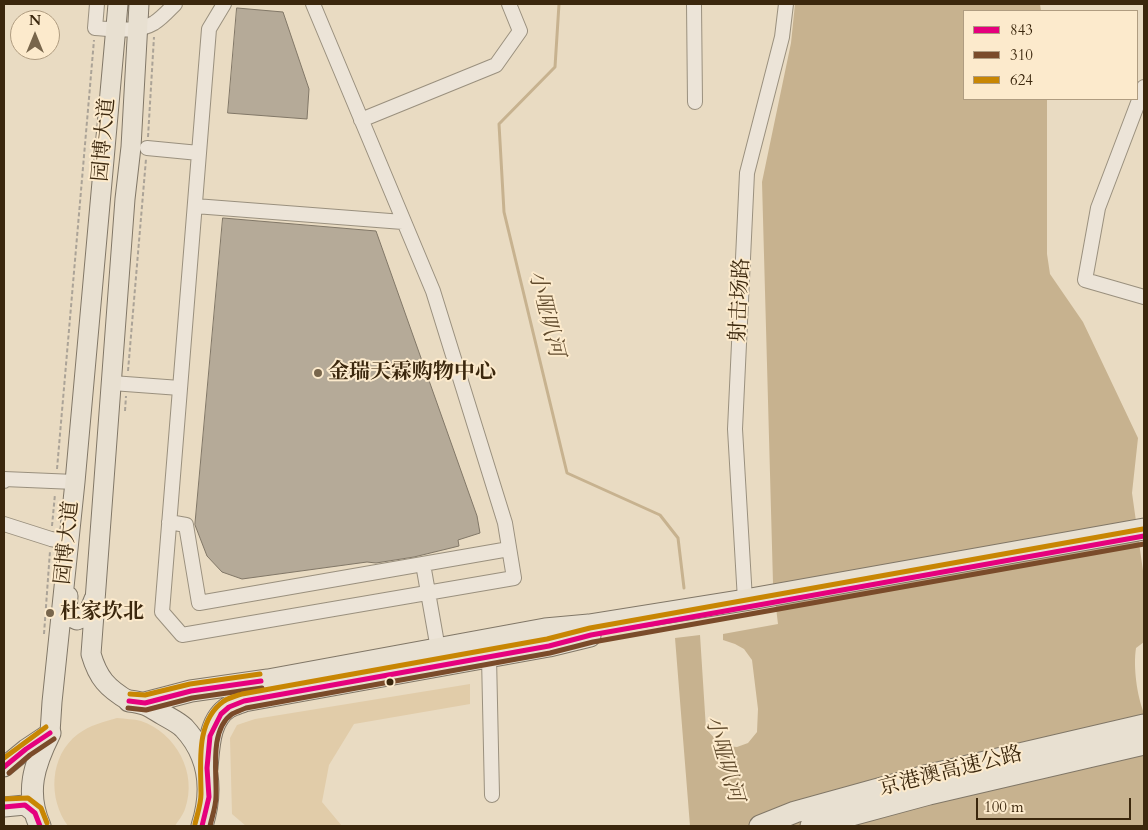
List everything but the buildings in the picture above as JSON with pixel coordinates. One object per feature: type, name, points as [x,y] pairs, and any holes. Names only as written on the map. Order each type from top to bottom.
[{"type":"highway","points":[[203,826],[209,797],[207,768],[210,736],[221,714],[229,707],[244,701],[488,657],[758,600],[1144,529]]},
{"type":"highway","points":[[137,702],[545,629],[589,625],[758,600],[1144,536]]},
{"type":"highway","points":[[137,702],[183,727],[198,746],[207,768]]},
{"type":"highway","name":"京港澳高速公路","points":[[760,826],[795,812],[924,776],[1144,726]]},
{"type":"highway","points":[[38,820],[32,784],[38,756],[50,733]]},
{"type":"highway","name":"京港澳高速公路","points":[[811,826],[929,794],[1144,744]]},
{"type":"main road","name":"园博大道","points":[[50,733],[66,565],[60,540],[65,481],[118,4]]},
{"type":"main road","name":"园博大道","points":[[137,702],[107,685],[96,671],[91,654],[95,597],[119,384],[135,87],[146,26],[139,4]]},
{"type":"main road","points":[[110,84],[118,75],[129,76],[135,87]]},
{"type":"main road","points":[[66,565],[69,587],[67,610],[73,618],[78,620],[84,617],[95,597]]},
{"type":"main road","points":[[4,767],[50,733]]},
{"type":"main road","points":[[4,807],[25,805],[38,820]]},
{"type":"street","points":[[97,4],[95,28],[116,30],[146,26],[175,4]]},
{"type":"street","points":[[224,4],[209,29],[162,612],[182,635],[514,578],[505,523],[433,291],[313,4]]},
{"type":"street","points":[[361,120],[496,65],[520,31],[509,4]]},
{"type":"street","points":[[694,4],[695,102]]},
{"type":"street","name":"射击场路","points":[[758,600],[735,429],[747,173],[782,37],[786,4]]},
{"type":"street","points":[[1144,87],[1098,208],[1085,280],[1144,297]]},
{"type":"street","points":[[147,148],[199,152]]},
{"type":"street","points":[[195,206],[404,222]]},
{"type":"street","points":[[119,384],[180,388]]},
{"type":"street","points":[[4,481],[4,479],[65,481]]},
{"type":"street","points":[[169,522],[186,525],[199,603],[509,549]]},
{"type":"street","points":[[4,524],[60,540]]},
{"type":"street","points":[[423,564],[438,649]]},
{"type":"street","points":[[488,657],[492,796]]},
{"type":"path","name":"园博大道","points":[[124,414],[119,384],[147,148],[153,71],[146,26]]},
{"type":"path","name":"园博大道","points":[[44,634],[60,540],[65,481],[95,28]]},
{"type":"shaded area","points":[[470,684],[470,704],[354,724],[329,765],[322,802],[342,826],[246,826],[232,814],[230,738],[237,725],[255,719]]},
{"type":"shaded area","points":[[117,718],[138,720],[153,727],[174,745],[181,756],[189,782],[188,795],[184,811],[175,826],[68,826],[61,815],[55,791],[55,778],[61,754],[68,743],[87,728]]},
{"type":"water","points":[[795,4],[1040,4],[1041,10],[963,10],[963,100],[1047,100],[1047,254],[1050,274],[1083,322],[1138,438],[1132,493],[1144,578],[1144,642],[1136,648],[1135,672],[1144,713],[1144,826],[690,826],[675,638],[700,635],[706,729],[718,742],[727,746],[737,747],[748,743],[757,732],[758,709],[752,660],[744,649],[723,640],[723,634],[778,624],[773,583],[762,182],[791,43]]},
{"type":"waterway","name":"小哑叭河","points":[[559,4],[555,67],[499,124],[504,212],[567,473],[660,515],[678,538],[684,588]]},
{"type":"transit line","name":"624","points":[[195,824],[201,798],[201,757],[204,731],[208,720],[224,701],[242,694],[547,639],[590,628],[1143,529]]},
{"type":"transit line","name":"843","points":[[202,826],[209,797],[207,768],[210,736],[221,714],[229,707],[244,701],[549,646],[591,635],[1144,536]]},
{"type":"transit line","name":"310","points":[[210,826],[216,800],[216,752],[220,730],[232,714],[246,708],[550,653],[593,642],[1144,544]]},
{"type":"transit line","name":"624","points":[[130,694],[145,695],[190,684],[260,674]]},
{"type":"transit line","name":"843","points":[[129,701],[145,703],[191,691],[261,681]]},
{"type":"transit line","name":"310","points":[[128,708],[146,710],[192,698],[262,688]]},
{"type":"transit line","name":"624","points":[[4,758],[46,727]]},
{"type":"transit line","name":"843","points":[[4,767],[50,733]]},
{"type":"transit line","name":"310","points":[[9,773],[30,755],[54,739]]},
{"type":"transit line","name":"624","points":[[4,799],[28,798],[41,808],[47,823]]},
{"type":"transit line","name":"843","points":[[4,807],[25,805],[35,813],[40,826]]},
{"type":"place","name":"金瑞天霖购物中心","points":[[318,373]]},
{"type":"place","name":"杜家坎北","points":[[50,613]]}]
